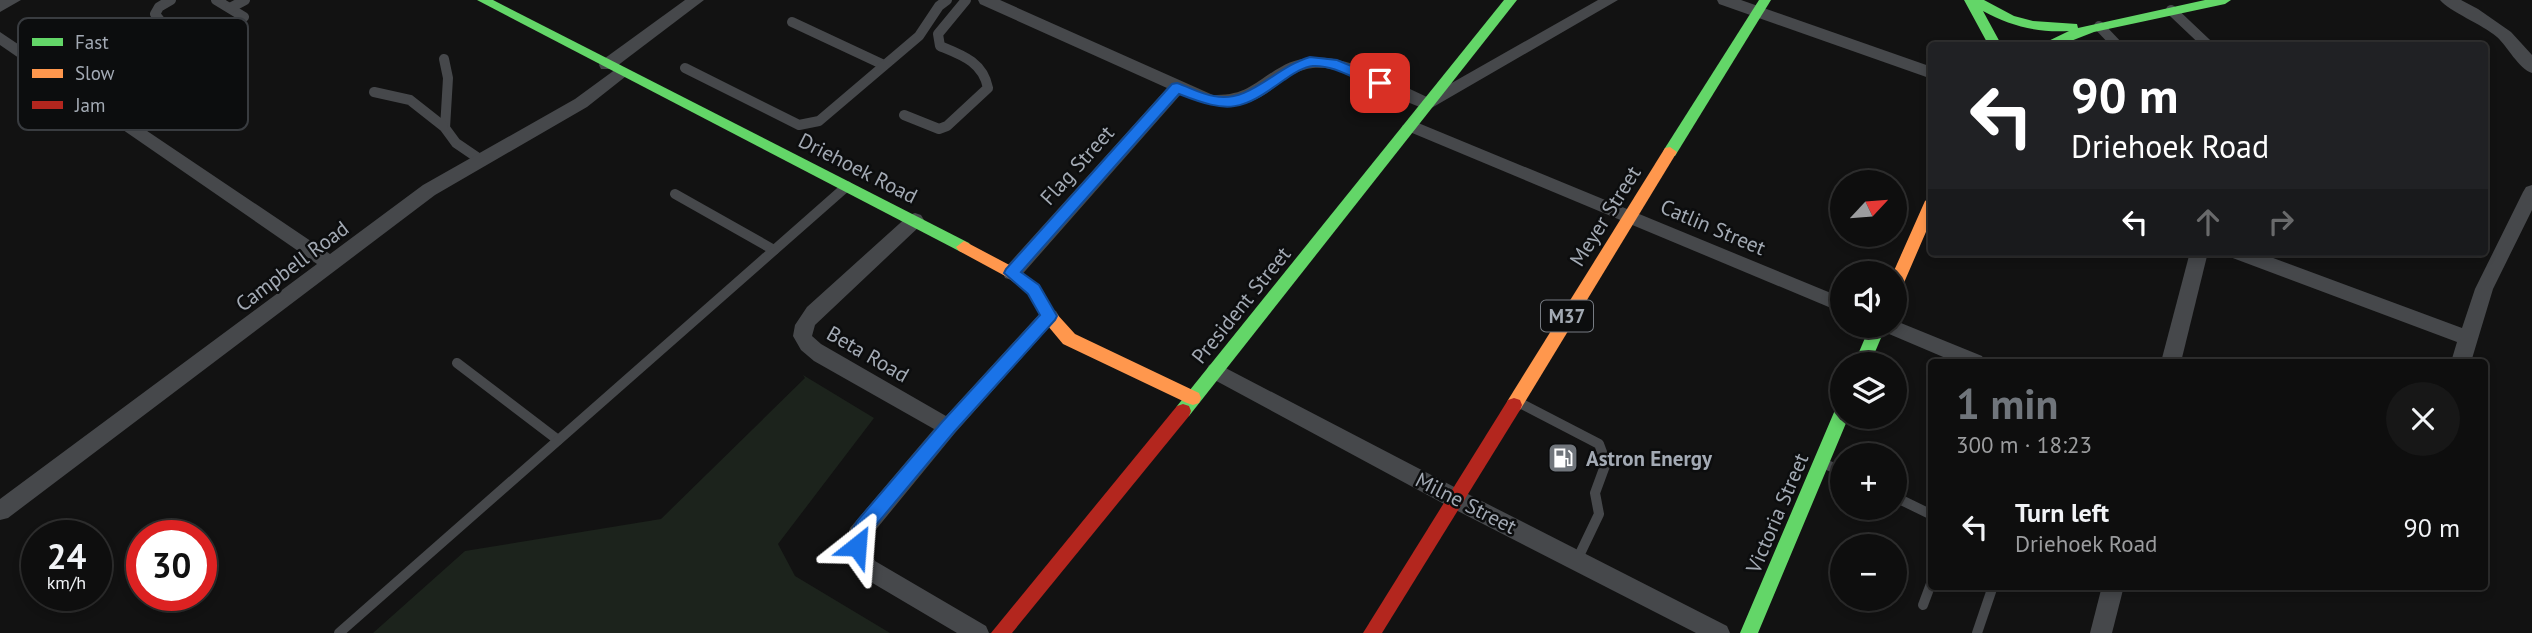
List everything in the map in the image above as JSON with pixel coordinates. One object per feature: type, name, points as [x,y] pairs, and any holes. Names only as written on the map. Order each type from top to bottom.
[{"type":"street","points":[[0,7],[13,0]]},
{"type":"street","name":"Driehoek Road","points":[[483,0],[915,220],[1012,273],[1034,290],[1049,316],[1069,339],[1193,398]]},
{"type":"street","name":"Campbell Road","points":[[0,511],[429,190],[581,103],[615,69],[696,0]]},
{"type":"street","points":[[986,0],[1211,101],[1231,103],[1250,98],[1290,69],[1310,62],[1321,62],[1332,63],[1427,104],[1610,0]]},
{"type":"street","name":"President Street","points":[[1000,633],[1216,371],[1511,0]]},
{"type":"street","points":[[1726,0],[1761,6],[1928,70]]},
{"type":"street","points":[[1973,0],[2015,24],[2036,28],[2095,27]]},
{"type":"street","points":[[1973,0],[1994,42]]},
{"type":"street","points":[[2055,42],[2095,27],[2225,0]]},
{"type":"street","points":[[2448,0],[2467,8],[2497,27],[2520,48],[2532,67]]},
{"type":"street","name":"Meyer Street","points":[[1372,633],[1761,6]]},
{"type":"street","points":[[0,37],[18,50]]},
{"type":"street","name":"Flag Street","points":[[1012,273],[1177,88]]},
{"type":"street","name":"Catlin Street","points":[[1411,126],[1830,301]]},
{"type":"street","points":[[135,130],[332,265]]},
{"type":"street","points":[[2462,359],[2484,289],[2532,192]]},
{"type":"street","points":[[1906,261],[1928,210]]},
{"type":"street","name":"Beta Road","points":[[915,220],[814,312],[803,324],[802,334],[806,344],[821,355],[948,427]]},
{"type":"street","points":[[2172,359],[2198,256]]},
{"type":"street","points":[[2248,256],[2468,338]]},
{"type":"street","points":[[978,633],[867,568],[857,546],[858,535],[948,427],[1049,316]]},
{"type":"street","points":[[1907,334],[1968,359]]},
{"type":"street","name":"Milne Street","points":[[1216,371],[1454,498],[1719,633]]},
{"type":"street","name":"Victoria Street","points":[[1749,633],[1835,429]]},
{"type":"street","points":[[2101,633],[2112,590]]},
{"type":"lane","points":[[158,18],[155,14],[159,6],[171,0]]},
{"type":"lane","points":[[216,0],[244,17]]},
{"type":"lane","points":[[230,8],[245,0]]},
{"type":"lane","points":[[904,115],[939,129],[947,126],[988,88],[987,80],[978,64],[940,46],[938,40],[939,34],[966,0]]},
{"type":"lane","points":[[685,68],[799,125],[819,121],[919,36],[945,1]]},
{"type":"lane","points":[[2170,10],[2205,42]]},
{"type":"lane","points":[[792,22],[884,65]]},
{"type":"lane","points":[[2095,27],[2113,42]]},
{"type":"lane","points":[[443,126],[449,74],[444,59]]},
{"type":"lane","points":[[374,92],[410,100],[443,126],[448,136],[481,160]]},
{"type":"lane","points":[[339,633],[846,186]]},
{"type":"lane","points":[[675,194],[774,250]]},
{"type":"lane","points":[[457,363],[558,440]]},
{"type":"lane","points":[[1515,400],[1600,444],[1606,453],[1607,462],[1594,494],[1599,514],[1577,560]]},
{"type":"lane","points":[[1821,462],[1830,466]]},
{"type":"lane","points":[[1907,503],[1928,513]]},
{"type":"lane","points":[[1923,605],[1929,590]]},
{"type":"lane","points":[[1977,633],[1992,590]]},
{"type":"shaded area","points":[[803,375],[874,418],[778,544],[795,576],[890,633],[373,633],[465,551],[661,519],[805,378]]},
{"type":"traffic: fast","points":[[483,0],[964,247]]},
{"type":"traffic: fast","points":[[1183,411],[1511,0]]},
{"type":"traffic: fast","points":[[1670,152],[1765,0]]},
{"type":"traffic: fast","points":[[1970,0],[1994,42]]},
{"type":"traffic: fast","points":[[1975,0],[1998,14],[2021,23],[2045,27],[2072,27]]},
{"type":"traffic: fast","points":[[2054,42],[2091,28],[2225,0]]},
{"type":"traffic: fast","points":[[1867,352],[1873,338]]},
{"type":"traffic: fast","points":[[1749,633],[1835,429]]},
{"type":"traffic: slow","points":[[1514,405],[1670,152]]},
{"type":"traffic: slow","points":[[1906,261],[1928,210]]},
{"type":"traffic: slow","points":[[964,247],[1012,273],[1034,290],[1049,316],[1069,339],[1193,398]]},
{"type":"traffic: jam","points":[[1372,633],[1514,405]]},
{"type":"traffic: jam","points":[[1000,633],[1183,411]]},
{"type":"place","name":"Astron Energy","points":[[1563,458]]},
{"type":"route","points":[[857,546],[858,535],[864,526],[948,427],[1049,316],[1034,290],[1012,273],[1177,88],[1211,101],[1231,103],[1250,98],[1290,69],[1310,62],[1332,63],[1380,83]]}]
